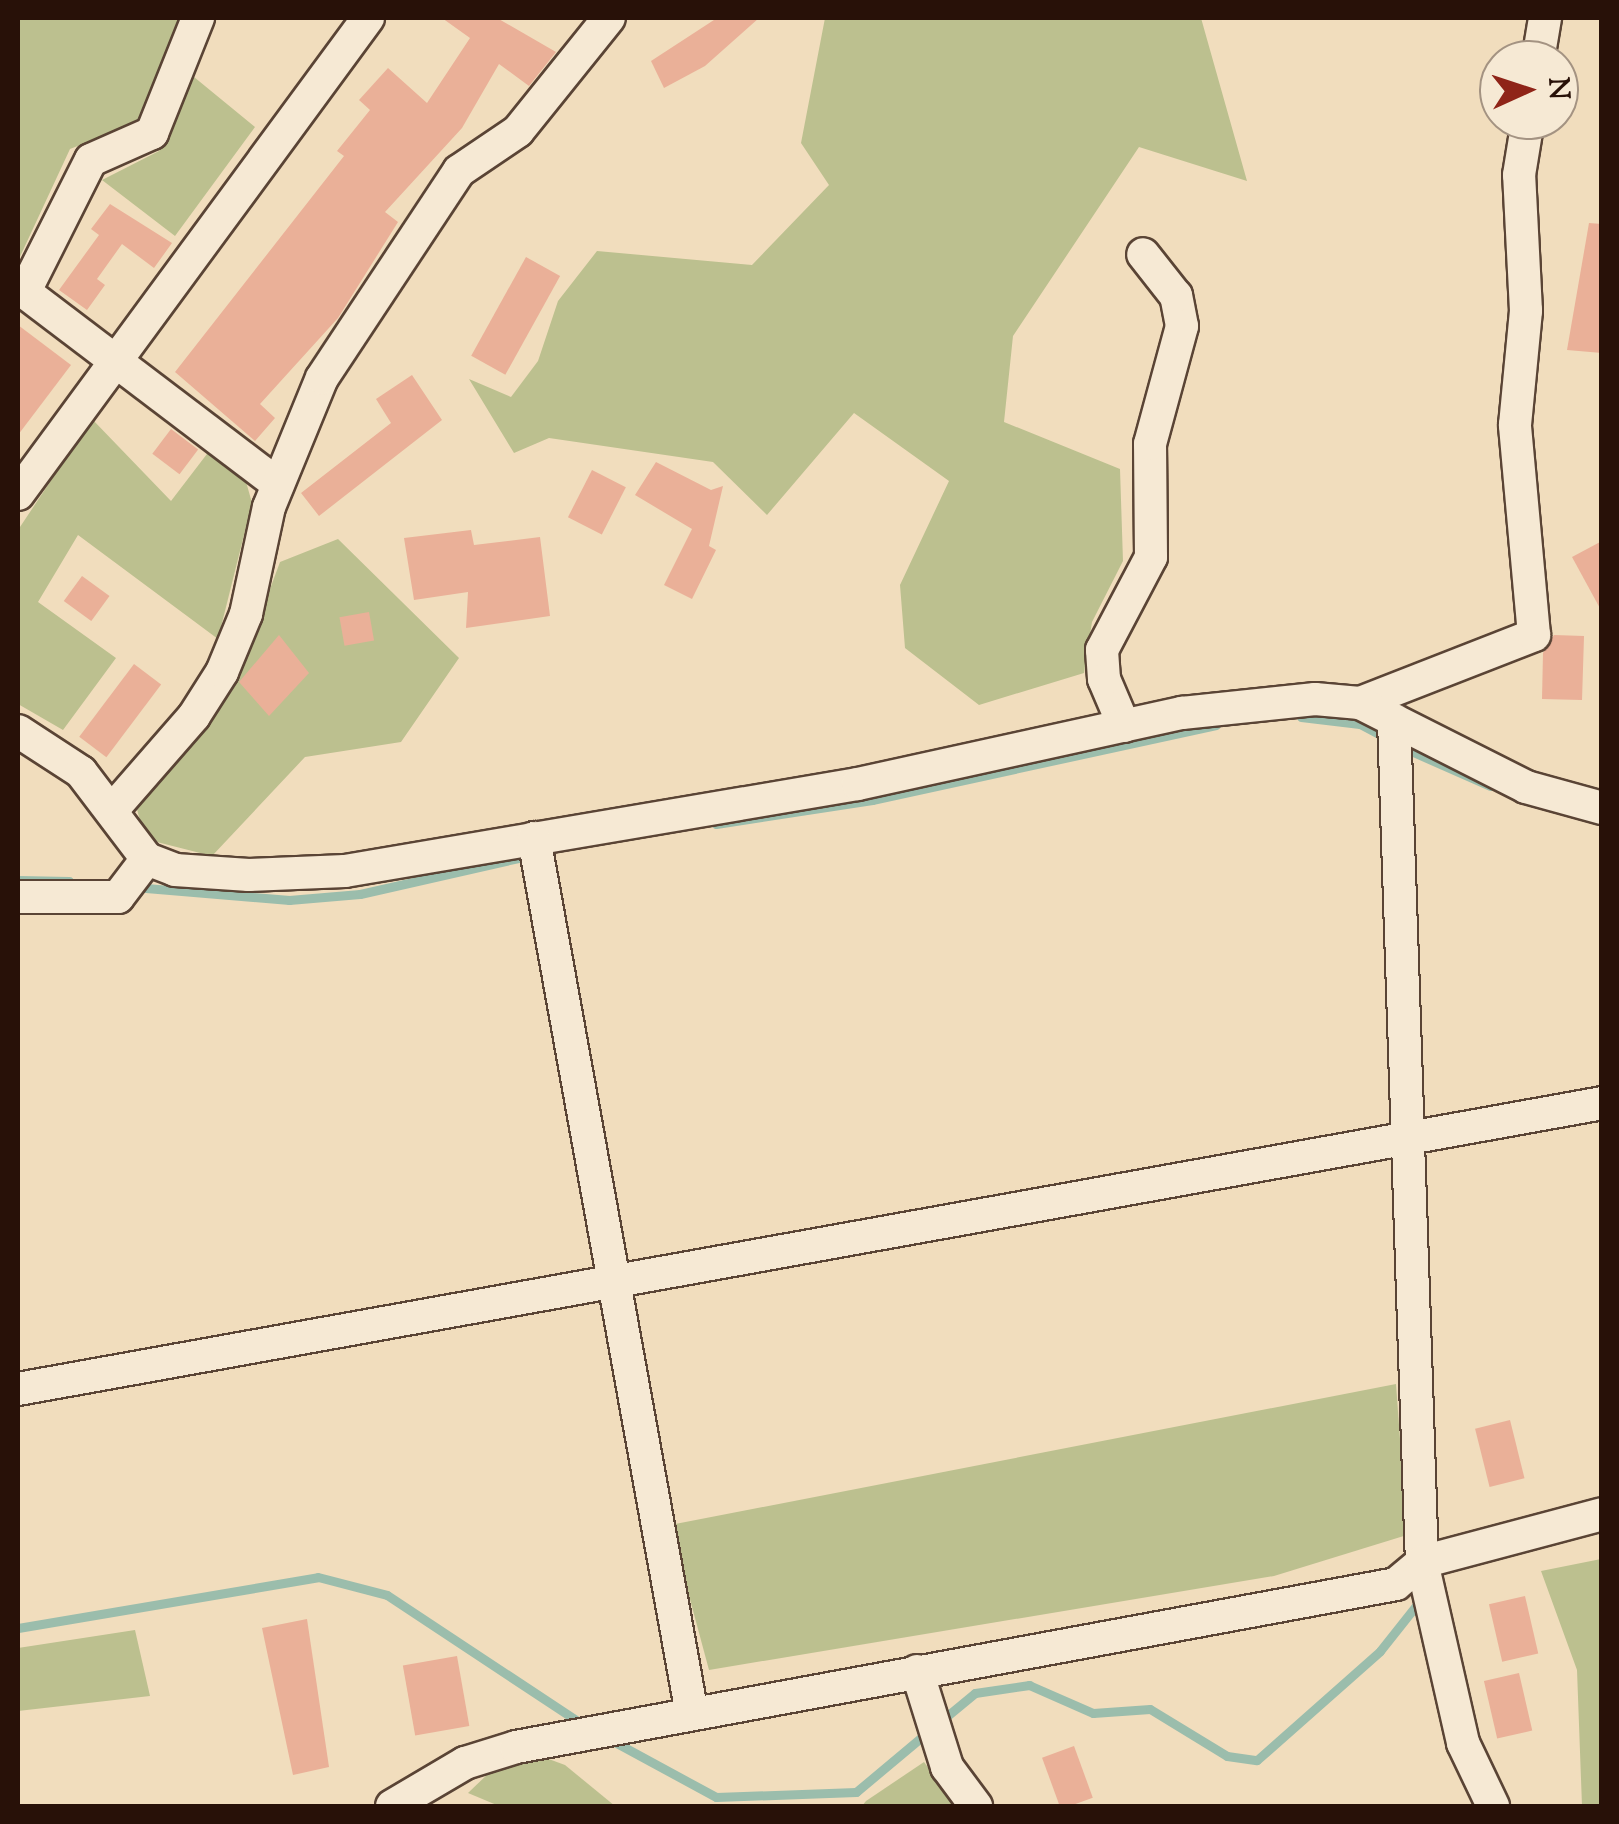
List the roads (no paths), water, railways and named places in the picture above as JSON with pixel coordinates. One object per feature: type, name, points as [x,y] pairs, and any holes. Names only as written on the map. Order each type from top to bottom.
[{"type":"street","points":[[198,18],[152,133],[92,160],[22,287],[278,484]]},
{"type":"street","points":[[18,494],[368,18]]},
{"type":"street","points":[[113,809],[194,716],[222,672],[246,614],[278,484],[322,378],[459,171],[518,131],[608,18]]},
{"type":"street","points":[[18,730],[81,772],[113,809],[147,859],[175,870],[249,875],[346,871],[858,784],[1124,726],[1256,702],[1360,703],[1534,634],[1515,425],[1526,310],[1519,175],[1525,140]]},
{"type":"street","points":[[1124,726],[1104,679],[1102,650],[1151,557],[1150,444],[1182,326],[1176,296],[1143,254]]},
{"type":"street","points":[[1360,703],[1526,787],[1602,808]]},
{"type":"street","points":[[1394,720],[1422,1562],[1462,1743],[1493,1806]]},
{"type":"street","points":[[534,838],[692,1714]]},
{"type":"street","points":[[18,897],[118,897],[147,859]]},
{"type":"street","points":[[18,1389],[1602,1102]]},
{"type":"street","points":[[392,1806],[499,1752],[1396,1584],[1422,1562],[1602,1514]]},
{"type":"street","points":[[917,1671],[947,1767],[976,1806]]},
{"type":"waterway","points":[[1301,717],[1360,724],[1386,738]]},
{"type":"waterway","points":[[716,824],[872,800],[1216,725]]},
{"type":"waterway","points":[[1404,748],[1490,786]]},
{"type":"waterway","points":[[134,887],[289,900],[360,894],[523,857]]},
{"type":"waterway","points":[[18,880],[69,881]]},
{"type":"waterway","points":[[18,1628],[318,1577],[387,1595],[585,1726]]},
{"type":"waterway","points":[[941,1721],[975,1693],[1029,1685],[1093,1713],[1150,1709],[1227,1756],[1257,1760],[1380,1651],[1422,1598]]},
{"type":"waterway","points":[[611,1740],[716,1797],[856,1792],[929,1731]]}]
